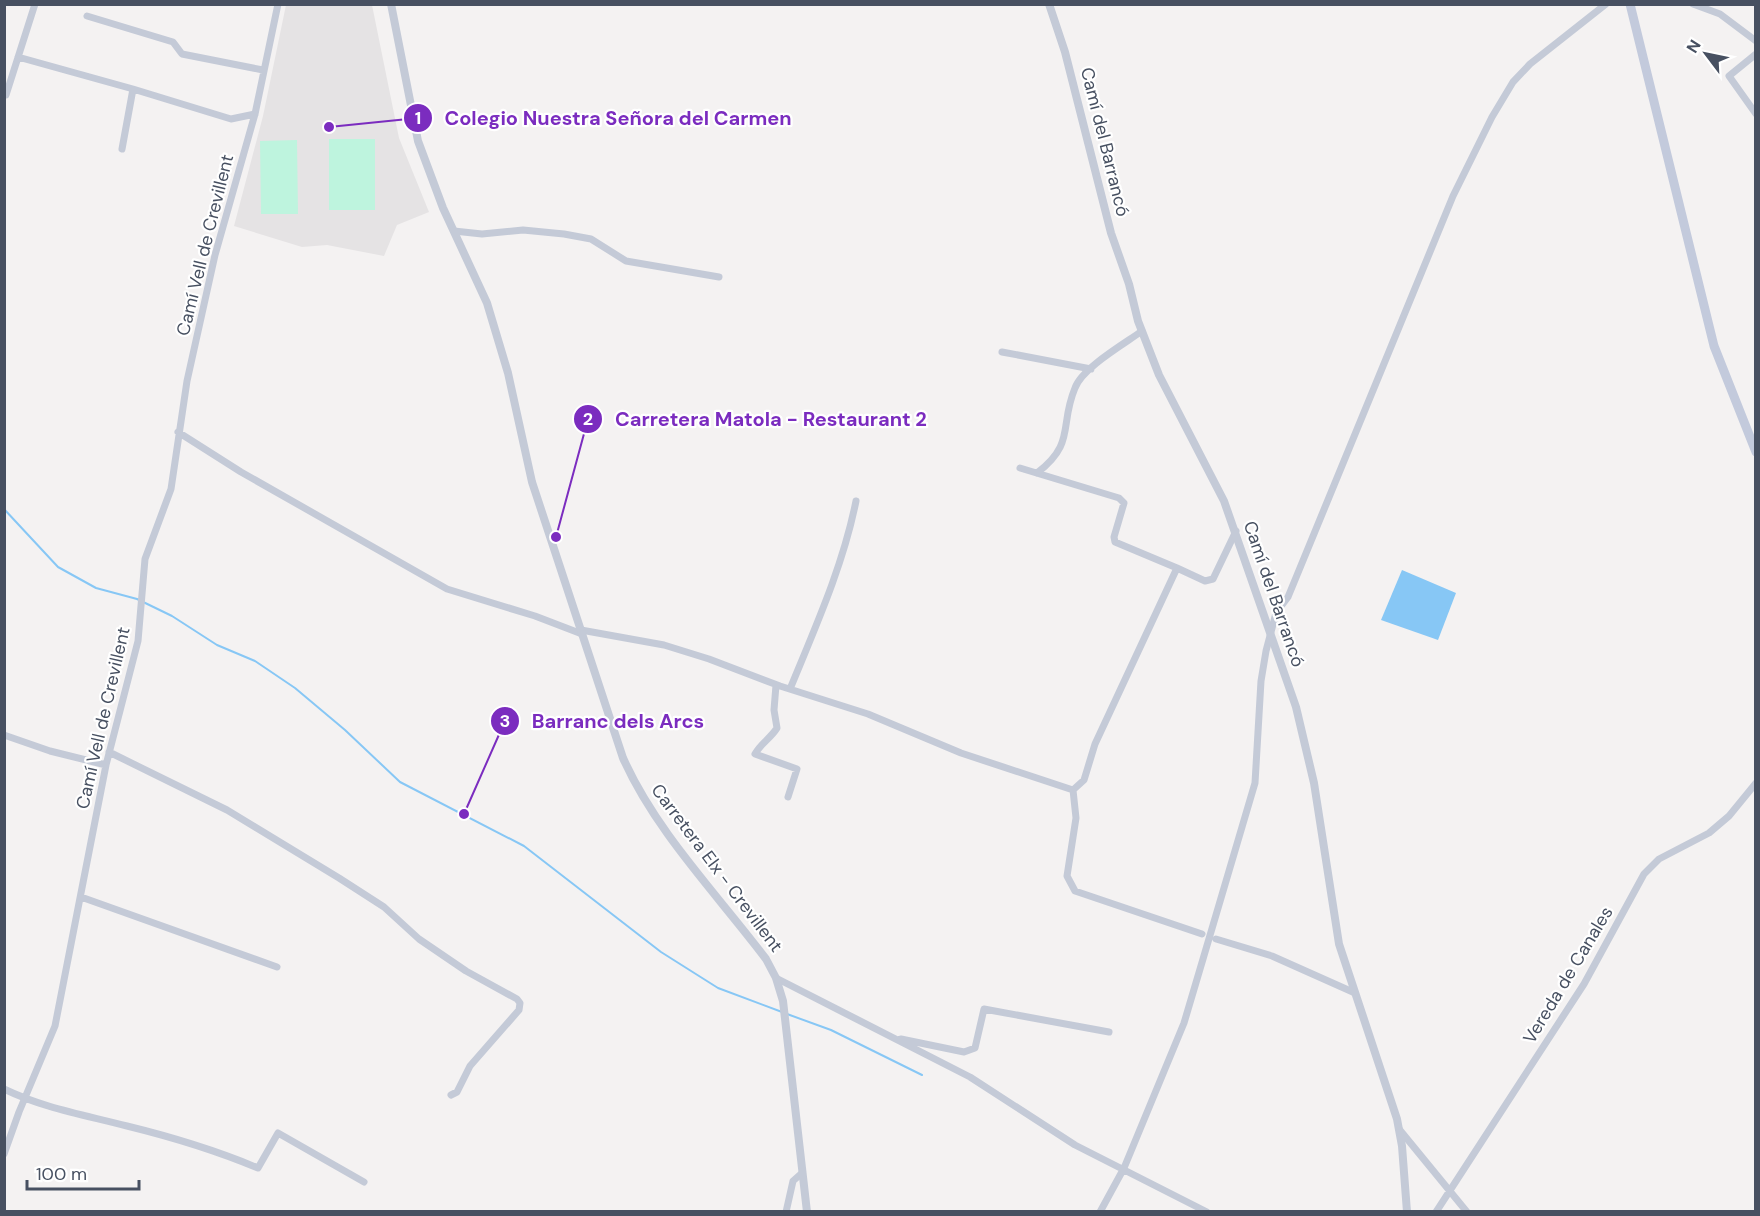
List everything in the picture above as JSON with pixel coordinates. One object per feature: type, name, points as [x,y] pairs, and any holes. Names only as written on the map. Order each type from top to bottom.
[{"type":"main road","points":[[1630,4],[1711,335],[1725,378],[1755,452]]},
{"type":"street","points":[[6,95],[35,4]]},
{"type":"street","name":"Camí Vell de Crevillent","points":[[4,1154],[55,1026],[106,765],[138,640],[145,559],[171,489],[178,432],[215,255],[255,114],[278,4]]},
{"type":"street","name":"Carretera Elx - Crevillent","points":[[391,4],[418,141],[454,231],[487,303],[498,338],[532,482],[622,758],[635,786],[652,813],[766,959],[776,978],[783,1001],[789,1040],[807,1212]]},
{"type":"street","name":"Camí del Barrancó","points":[[1049,4],[1076,92],[1111,233],[1120,254],[1142,331],[1159,375],[1208,466],[1236,531],[1307,748],[1339,944],[1390,1093],[1399,1129],[1407,1212]]},
{"type":"street","points":[[1100,1212],[1124,1168],[1184,1023],[1255,783],[1261,681],[1275,613],[1288,597],[1453,196],[1492,117],[1513,82],[1530,63],[1606,4]]},
{"type":"street","points":[[1693,4],[1720,14],[1755,41]]},
{"type":"street","points":[[87,16],[173,42],[182,54],[263,70]]},
{"type":"street","points":[[1755,54],[1729,76],[1755,114]]},
{"type":"street","points":[[18,57],[231,119],[255,114]]},
{"type":"street","points":[[122,149],[133,89]]},
{"type":"street","points":[[454,231],[482,234],[523,230],[564,234],[591,239],[626,261],[719,277]]},
{"type":"street","points":[[1037,473],[1053,461],[1064,442],[1075,386],[1091,369],[1142,331]]},
{"type":"street","points":[[1002,352],[1091,369]]},
{"type":"street","points":[[178,432],[241,472],[447,589],[582,632],[664,645],[776,685],[868,714],[961,753],[1073,790]]},
{"type":"street","points":[[1020,468],[1119,498],[1124,503],[1114,537],[1115,542],[1205,582],[1213,579],[1236,531]]},
{"type":"street","points":[[790,689],[850,533],[856,501]]},
{"type":"street","points":[[1073,790],[1084,780],[1095,744],[1177,568]]},
{"type":"street","points":[[776,685],[774,710],[777,728],[771,736],[760,742],[755,754],[797,770],[788,797]]},
{"type":"street","points":[[4,735],[50,751],[106,765]]},
{"type":"street","points":[[109,752],[227,810],[384,907],[418,939],[466,971],[517,999],[520,1003],[519,1010],[470,1065],[457,1092],[451,1095]]},
{"type":"street","name":"Vereda de Canales","points":[[1436,1212],[1584,984],[1644,874],[1659,859],[1709,833],[1729,816],[1755,783]]},
{"type":"street","points":[[1073,790],[1076,818],[1067,876],[1075,891],[1202,934]]},
{"type":"street","points":[[81,897],[277,966]]},
{"type":"street","points":[[1216,939],[1272,956],[1355,993]]},
{"type":"street","points":[[776,978],[970,1077],[1075,1145],[1207,1212]]},
{"type":"street","points":[[892,1038],[964,1052],[975,1048],[984,1009],[1109,1032]]},
{"type":"street","points":[[4,1089],[25,1099],[176,1139],[258,1168],[278,1133],[363,1182]]},
{"type":"street","points":[[1399,1129],[1467,1212]]},
{"type":"street","points":[[786,1212],[793,1181],[802,1173]]},
{"type":"shaded area","points":[[286,5],[372,5],[399,138],[429,212],[397,225],[384,256],[327,245],[302,247],[234,226],[263,116]]},
{"type":"green space","points":[[329,139],[375,139],[375,210],[329,210]]},
{"type":"green space","points":[[297,140],[298,214],[261,214],[260,141]]},
{"type":"water","points":[[1402,570],[1456,593],[1438,640],[1381,620]]},
{"type":"waterway","points":[[4,509],[58,567],[96,588],[137,599],[172,616],[217,645],[255,661],[295,688],[345,730],[400,782],[524,846],[661,952],[718,988],[782,1012]]},
{"type":"waterway","points":[[787,1014],[831,1030],[922,1075]]},
{"type":"place","name":"Colegio Nuestra Señora del Carmen","points":[[329,127]]},
{"type":"place","name":"Carretera Matola - Restaurant 2","points":[[556,537]]},
{"type":"place","name":"Barranc dels Arcs","points":[[464,814]]}]
